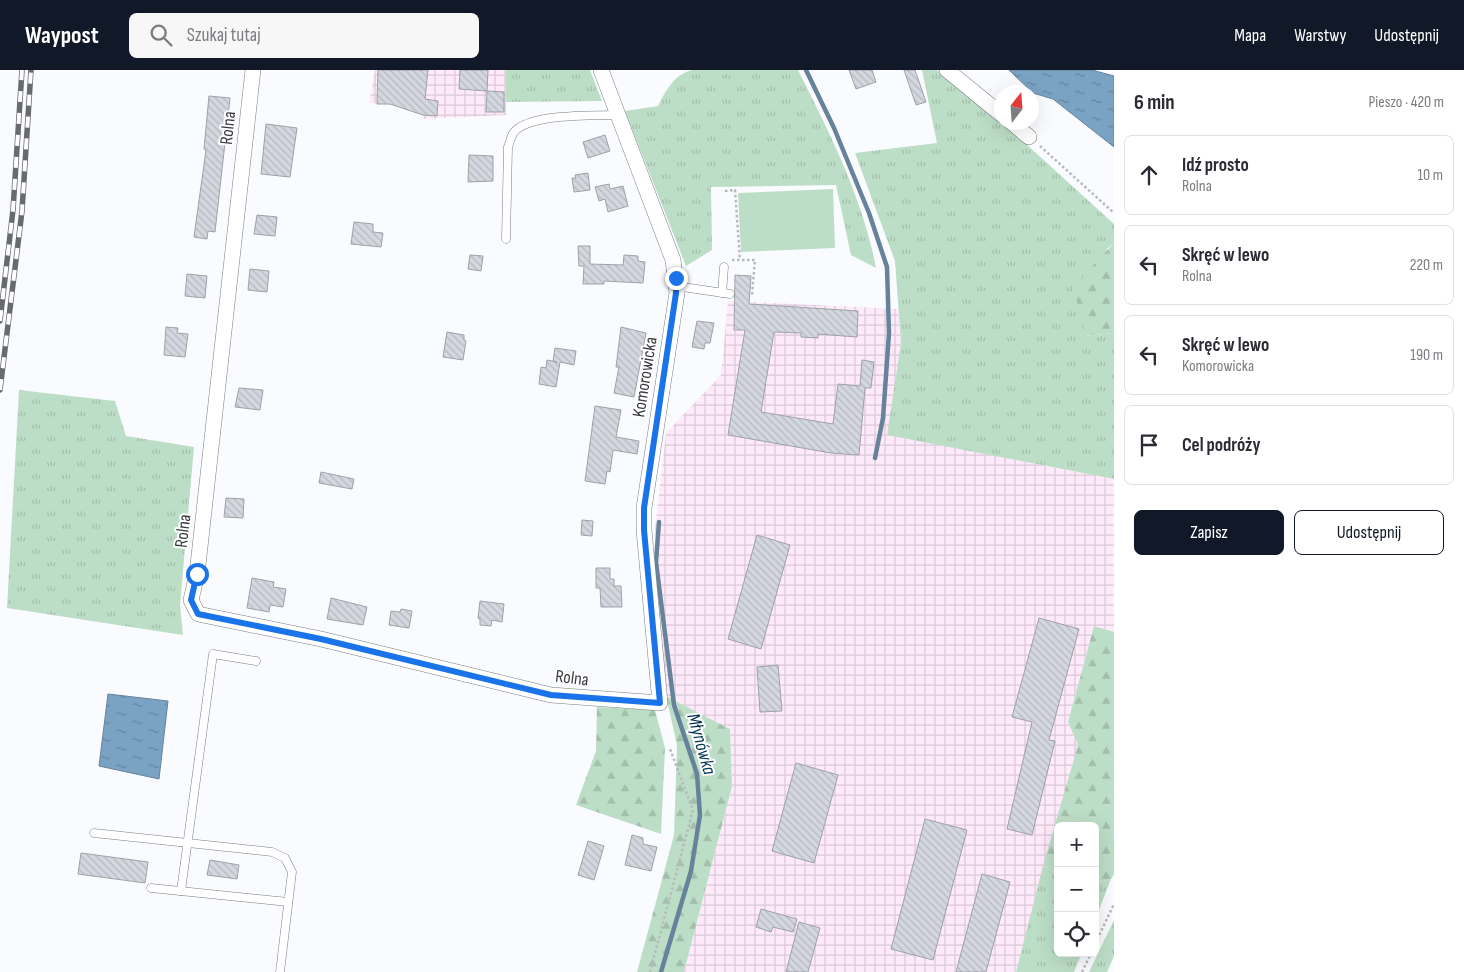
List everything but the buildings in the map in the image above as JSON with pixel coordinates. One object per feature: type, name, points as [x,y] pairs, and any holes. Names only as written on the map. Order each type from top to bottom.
[{"type":"street","name":"Rolna","points":[[253,70],[200,545],[191,600],[198,614],[321,639],[551,695],[660,703]]},
{"type":"street","name":"Komorowicka","points":[[601,70],[673,260],[676,286],[644,508],[644,530],[660,703]]},
{"type":"street","points":[[947,70],[994,108]]},
{"type":"street","points":[[1021,130],[1029,137]]},
{"type":"lane","points":[[506,239],[508,147],[512,133],[522,125],[542,119],[618,115]]},
{"type":"lane","points":[[676,286],[726,293],[724,264]]},
{"type":"lane","points":[[181,891],[213,654],[256,661]]},
{"type":"lane","points":[[94,833],[272,852],[285,858],[292,872],[280,972]]},
{"type":"lane","points":[[151,888],[288,902]]},
{"type":"path","points":[[1029,137],[1114,213]]},
{"type":"path","points":[[726,191],[735,190],[740,260]]},
{"type":"path","points":[[724,264],[740,260],[755,260],[752,295]]},
{"type":"path","points":[[650,972],[693,810],[670,749]]},
{"type":"path","points":[[1099,936],[1114,904]]},
{"type":"path","points":[[1082,972],[1089,957]]},
{"type":"shaded area","points":[[375,70],[506,70],[506,115],[423,119],[422,107],[369,103]]},
{"type":"shaded area","points":[[728,301],[898,309],[901,343],[888,435],[1114,479],[1114,632],[1094,626],[1068,722],[1078,745],[1057,822],[1054,822],[1054,833],[1016,972],[684,972],[732,786],[730,729],[666,696],[655,529],[666,433],[721,375]]},
{"type":"green space","points":[[506,70],[590,70],[602,101],[506,102]]},
{"type":"green space","points":[[692,70],[798,70],[822,118],[854,192],[863,217],[876,268],[851,255],[836,185],[711,187],[712,250],[686,266],[625,111],[658,106],[675,79]]},
{"type":"green space","points":[[922,70],[937,70],[994,117],[994,130],[1009,130],[1114,224],[1114,243],[1107,249],[1086,336],[1114,333],[1114,479],[887,435],[901,343],[895,261],[855,153],[937,143]]},
{"type":"green space","points":[[833,189],[835,248],[741,252],[738,193]]},
{"type":"green space","points":[[1114,243],[1114,333],[1086,336],[1073,287]]},
{"type":"green space","points":[[19,390],[115,401],[126,436],[194,447],[180,605],[183,635],[7,608]]},
{"type":"green space","points":[[1094,626],[1114,632],[1114,874],[1111,879],[1099,882],[1099,822],[1056,822],[1078,745],[1068,722]]},
{"type":"green space","points":[[666,696],[730,729],[732,786],[684,972],[637,972],[674,835],[677,745]]},
{"type":"green space","points":[[597,707],[655,710],[665,748],[661,834],[576,805],[596,751]]},
{"type":"green space","points":[[1054,828],[1054,871],[1043,866]]},
{"type":"green space","points":[[1043,866],[1054,871],[1054,957],[1080,957],[1074,972],[1016,972]]},
{"type":"green space","points":[[1111,879],[1099,910],[1099,882]]},
{"type":"green space","points":[[1114,920],[1114,956],[1107,972],[1089,972],[1096,957],[1099,957],[1099,951]]},
{"type":"water","points":[[1009,70],[1092,70],[1114,76],[1114,147],[1053,99],[1039,95],[1039,85],[1025,85]]},
{"type":"water","points":[[108,694],[168,701],[159,779],[99,766]]},
{"type":"waterway","points":[[806,70],[834,128],[869,213],[887,267],[889,333],[883,418],[875,458]]},
{"type":"waterway","name":"Młynówka","points":[[659,522],[656,562],[674,705],[697,774],[700,815],[691,871],[661,972]]},
{"type":"railway","points":[[0,321],[13,210],[22,70]]},
{"type":"railway","points":[[0,390],[22,211],[31,70]]},
{"type":"route","points":[[197,574],[191,600],[198,614],[217,620],[270,628],[321,639],[551,695],[660,703],[644,530],[644,508],[676,293],[676,278]]}]
